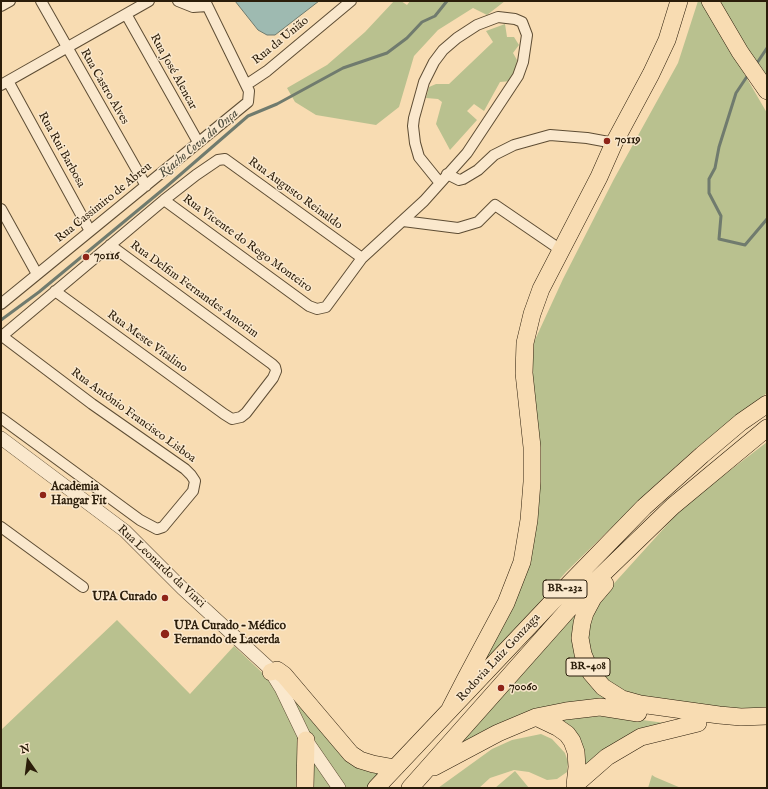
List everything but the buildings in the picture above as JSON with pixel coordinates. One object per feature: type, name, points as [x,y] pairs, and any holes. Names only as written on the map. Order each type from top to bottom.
[{"type":"highway","points":[[450,710],[506,603],[522,562],[529,520],[532,482],[532,446],[524,373],[525,343],[532,314],[541,289],[667,40],[679,1]]},
{"type":"highway","points":[[710,1],[740,52],[767,91]]},
{"type":"highway","name":"Rodovia Luiz Gonzaga","points":[[376,788],[644,507],[735,427],[767,404]]},
{"type":"highway","name":"Rodovia Luiz Gonzaga","points":[[410,788],[583,593],[673,506],[767,428]]},
{"type":"highway","name":"BR-408","points":[[673,506],[602,587],[593,598],[585,613],[580,638],[583,654],[591,673],[603,687],[622,699],[640,704],[741,717],[767,716]]},
{"type":"highway","points":[[271,672],[277,670],[284,675],[351,754],[360,760],[395,768]]},
{"type":"highway","points":[[424,772],[498,733],[536,718],[566,710],[600,707],[698,723],[737,727],[767,727]]},
{"type":"highway","points":[[536,718],[557,727],[567,734],[572,741],[576,752],[577,767],[573,786]]},
{"type":"highway","points":[[573,786],[608,757],[641,738],[664,730],[698,723]]},
{"type":"highway","points":[[305,788],[306,740]]},
{"type":"street","points":[[1,6],[10,1]]},
{"type":"street","name":"Rua Castro Alves","points":[[41,1],[146,186]]},
{"type":"street","points":[[5,83],[149,1]]},
{"type":"street","points":[[178,1],[193,7],[206,4],[246,85]]},
{"type":"street","name":"Rua da União","points":[[246,85],[267,71],[350,1]]},
{"type":"street","name":"Rua José Alencar","points":[[126,14],[198,142]]},
{"type":"street","name":"Rua Vicente do Rego Monteiro","points":[[164,200],[309,306],[317,309],[326,307],[362,258],[403,221],[440,183],[467,153],[518,76],[524,62],[527,35],[522,22],[515,19],[498,17],[487,20],[457,38],[443,50],[434,62],[424,82],[415,110],[413,126],[415,143],[419,157],[440,183]]},
{"type":"street","name":"Rua Rui Barbosa","points":[[5,83],[90,231]]},
{"type":"street","name":"Rua Cassimiro de Abreu","points":[[1,304],[246,104],[248,102],[249,95],[246,85]]},
{"type":"street","points":[[447,174],[459,180],[468,177],[494,155],[514,145],[550,135],[587,138],[614,143]]},
{"type":"street","name":"Rua Augusto Reinaldo","points":[[164,200],[212,163],[225,159],[362,258]]},
{"type":"street","points":[[1,337],[55,290],[164,200]]},
{"type":"street","points":[[403,221],[458,228],[478,222],[495,205],[556,246]]},
{"type":"street","points":[[1,209],[38,274]]},
{"type":"street","name":"Rua Delfim Fernandes Amorim","points":[[110,245],[275,367],[276,372],[246,413],[241,417],[232,419],[224,414]]},
{"type":"street","name":"Rua Meste Vitalino","points":[[55,290],[224,414]]},
{"type":"street","name":"Rua Antônio Francisco Lisboa","points":[[1,337],[92,404],[185,469],[195,481],[193,491],[163,527],[157,530],[140,520],[1,418]]},
{"type":"street","name":"Rua Leonardo da Vinci","points":[[1,438],[125,530],[271,672],[281,688],[306,740],[339,788]]},
{"type":"street","points":[[1,528],[83,587]]},
{"type":"green space","points":[[394,1],[401,1],[407,5],[410,1],[505,1],[487,15],[473,8],[438,30],[414,56],[399,107],[376,125],[316,115],[295,102],[287,88],[327,65],[365,32]]},
{"type":"green space","points":[[698,1],[702,1],[767,113],[767,393],[694,450],[652,488],[566,572],[466,687],[532,548],[530,406],[534,342],[563,279],[614,179],[678,63]]},
{"type":"green space","points":[[715,1],[767,1],[767,80]]},
{"type":"green space","points":[[505,24],[507,37],[514,37],[519,45],[513,53],[517,60],[515,76],[512,81],[500,82],[484,111],[474,104],[467,111],[477,120],[450,150],[436,124],[442,102],[438,99],[426,98],[429,87],[436,84],[449,84],[493,42],[486,31]]},
{"type":"green space","points":[[767,442],[767,708],[739,711],[658,702],[609,686],[588,653],[586,636],[590,620],[599,600],[685,505]]},
{"type":"green space","points":[[587,599],[575,629],[610,701],[457,750],[465,735]]},
{"type":"green space","points":[[117,620],[190,694],[234,646],[272,682],[301,745],[299,788],[1,788],[1,730]]},
{"type":"green space","points":[[279,680],[355,762],[388,771],[367,788],[345,788],[321,756]]},
{"type":"green space","points":[[611,716],[673,724],[582,775],[551,721],[568,717]]},
{"type":"green space","points":[[541,734],[552,739],[565,753],[568,762],[567,772],[557,779],[547,780],[529,772],[514,770],[490,778],[479,788],[438,788],[492,749],[512,740]]},
{"type":"green space","points":[[309,753],[334,788],[308,788]]},
{"type":"green space","points":[[515,771],[529,788],[495,788]]},
{"type":"green space","points":[[652,775],[655,777],[681,788],[648,788]]},
{"type":"water","points":[[235,1],[319,1],[275,35],[267,35],[258,30]]},
{"type":"waterway","name":"Riacho Cova da Onça","points":[[1,320],[39,292],[166,187],[248,116],[277,104],[343,68],[387,53],[407,38],[422,22],[435,16],[447,1]]},
{"type":"waterway","points":[[757,63],[767,48]]},
{"type":"waterway","points":[[748,75],[736,93],[719,147],[715,168],[709,179],[709,193],[721,216],[719,239],[745,245],[767,219]]},
{"type":"place","name":"70119","points":[[607,141]]},
{"type":"place","name":"70116","points":[[86,257]]},
{"type":"place","name":"Academia Hangar Fit","points":[[43,495]]},
{"type":"place","name":"UPA Curado","points":[[165,598]]},
{"type":"place","name":"UPA Curado – Médico Fernando de Lacerda","points":[[165,634]]},
{"type":"place","name":"70060","points":[[501,688]]}]
